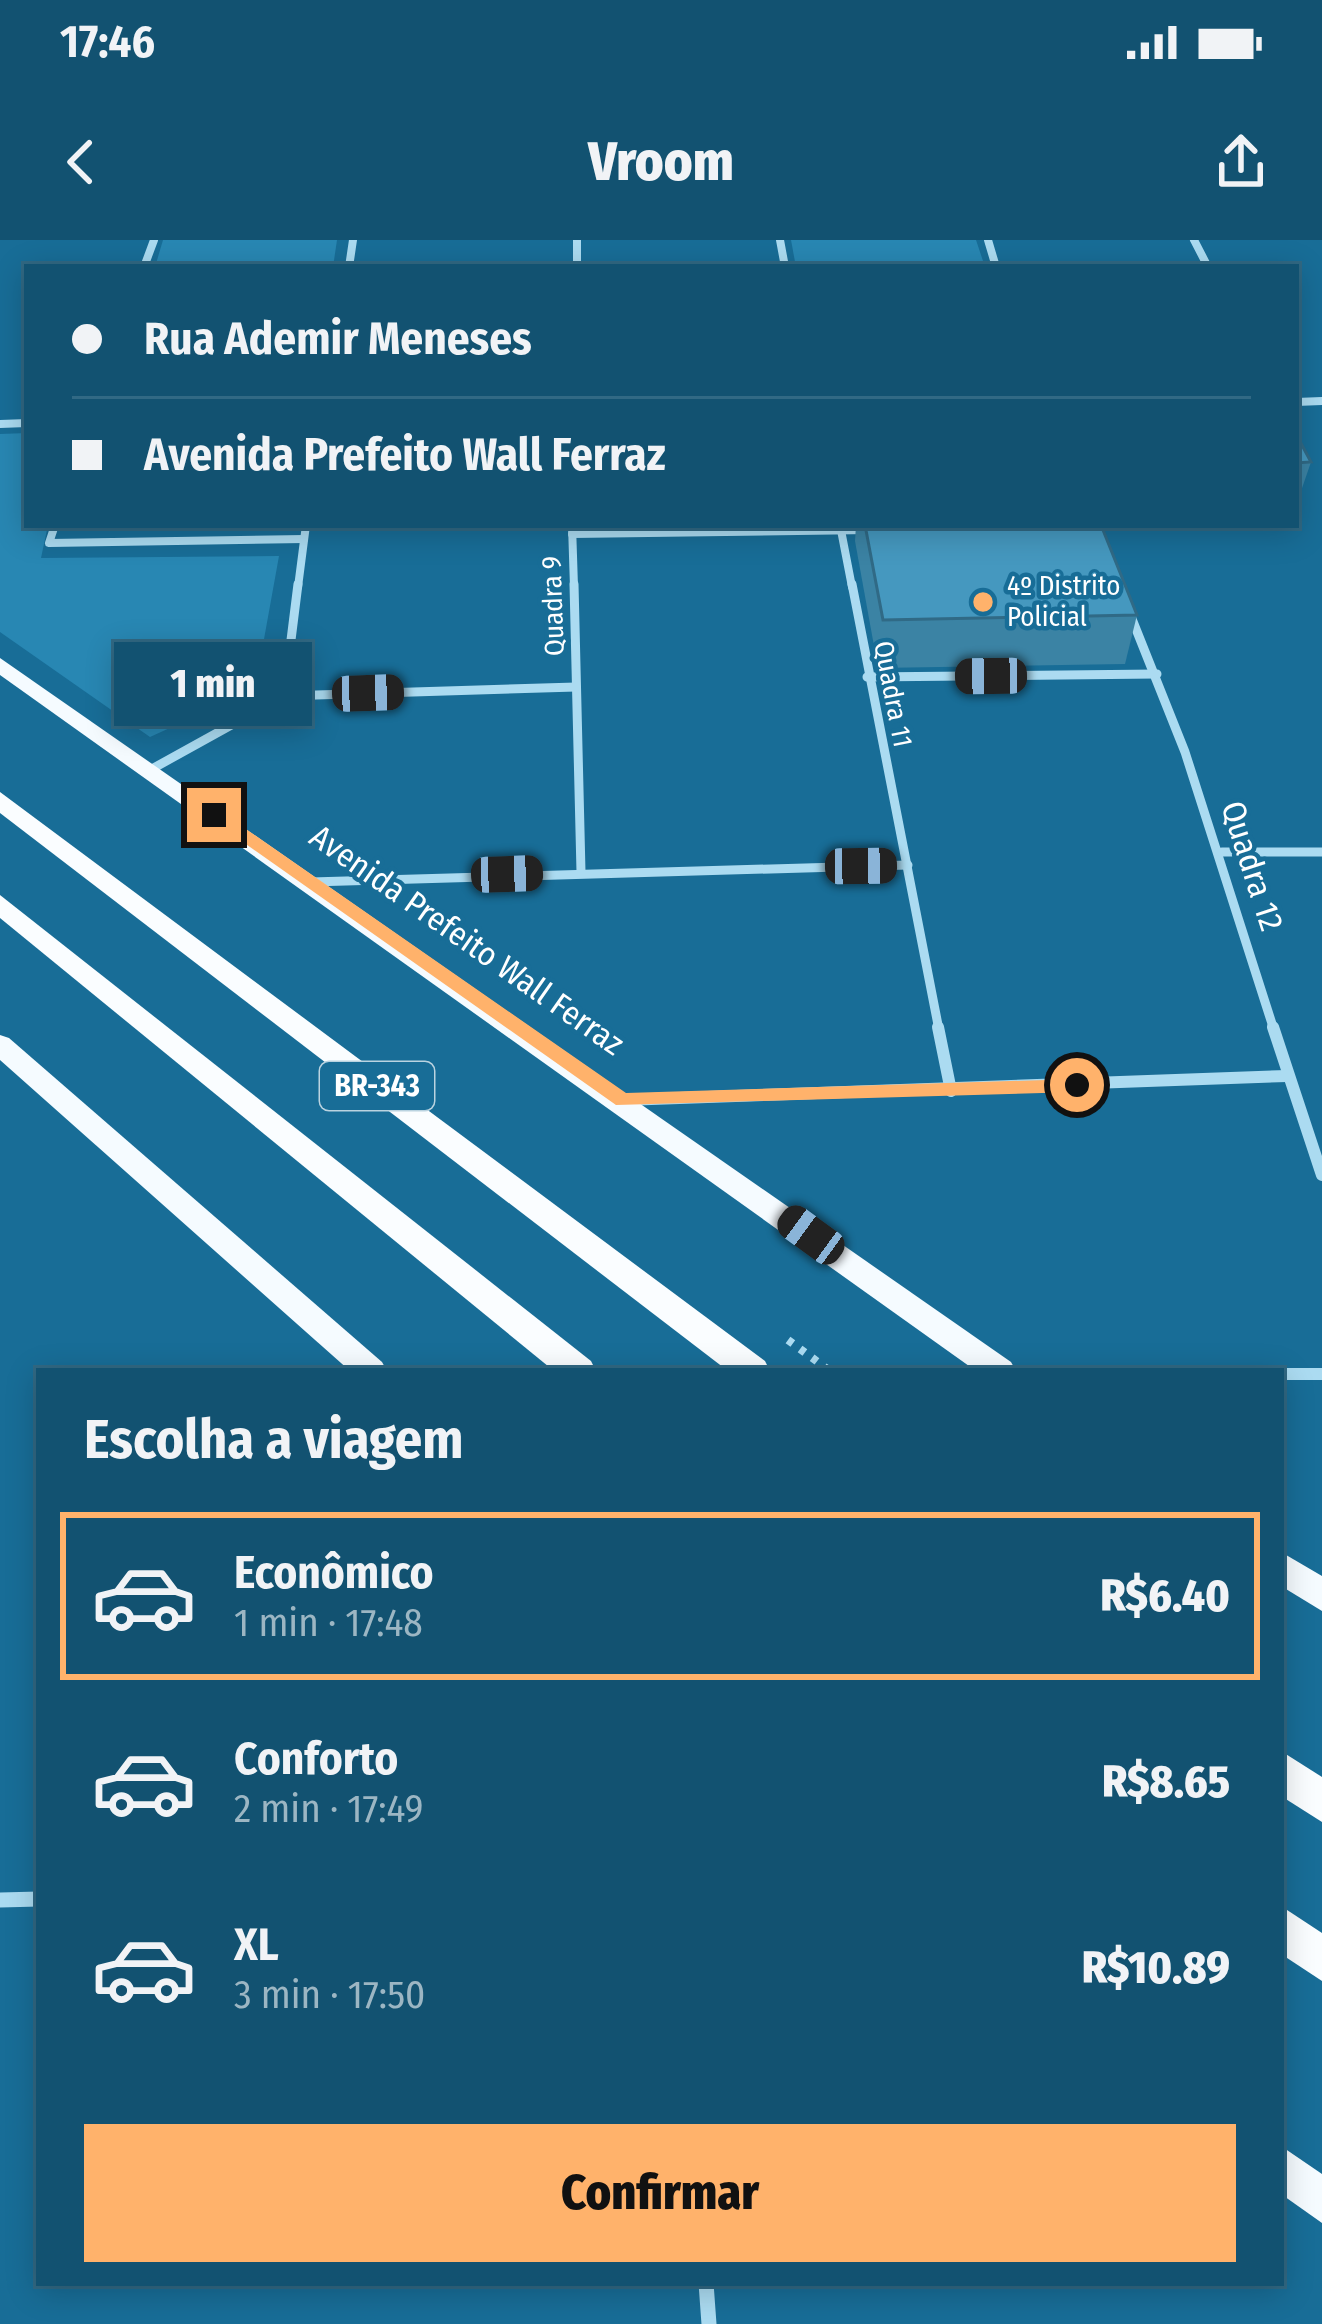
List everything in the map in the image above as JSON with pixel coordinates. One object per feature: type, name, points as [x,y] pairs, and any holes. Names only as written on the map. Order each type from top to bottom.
[{"type":"highway","name":"BR-343","points":[[0,800],[749,1368]]},
{"type":"highway","name":"BR-343","points":[[0,904],[575,1368]]},
{"type":"highway","points":[[1284,1773],[1322,1802]]},
{"type":"highway","points":[[1284,1929],[1322,1960]]},
{"type":"main road","name":"Avenida Prefeito Wall Ferraz","points":[[0,665],[996,1368]]},
{"type":"main road","points":[[0,1045],[368,1368]]},
{"type":"main road","points":[[1284,1569],[1322,1595]]},
{"type":"main road","points":[[1284,2170],[1322,2203]]},
{"type":"street","points":[[54,528],[50,543],[304,538]]},
{"type":"street","points":[[284,696],[306,528]]},
{"type":"street","name":"Quadra 11","points":[[841,528],[951,1090]]},
{"type":"street","points":[[572,529],[887,530]]},
{"type":"street","name":"Quadra 9","points":[[572,529],[581,872]]},
{"type":"street","name":"Quadra 12","points":[[1129,611],[1222,852],[1287,1076],[1322,1175]]},
{"type":"street","points":[[867,677],[1157,674]]},
{"type":"street","points":[[150,770],[284,696],[576,687]]},
{"type":"street","points":[[1222,852],[1322,852]]},
{"type":"street","points":[[310,882],[908,865]]},
{"type":"street","points":[[622,1100],[1287,1076]]},
{"type":"street","points":[[1284,1374],[1322,1374]]},
{"type":"street","points":[[0,1900],[36,1899]]},
{"type":"street","points":[[706,2286],[709,2324]]},
{"type":"shaded area","points":[[163,240],[337,240],[333,264],[156,264]]},
{"type":"shaded area","points":[[791,240],[976,240],[984,264],[795,264]]},
{"type":"shaded area","points":[[24,433],[24,528],[47,528],[41,558],[279,556],[255,689],[150,737],[0,632],[0,434]]},
{"type":"building","points":[[1299,440],[1311,462],[1299,463]]},
{"type":"building","points":[[866,528],[1102,528],[1137,615],[883,620]]},
{"type":"place","name":"4º Distrito Policial","points":[[983,602]]},
{"type":"route","points":[[214,815],[622,1100],[1077,1085]]}]
